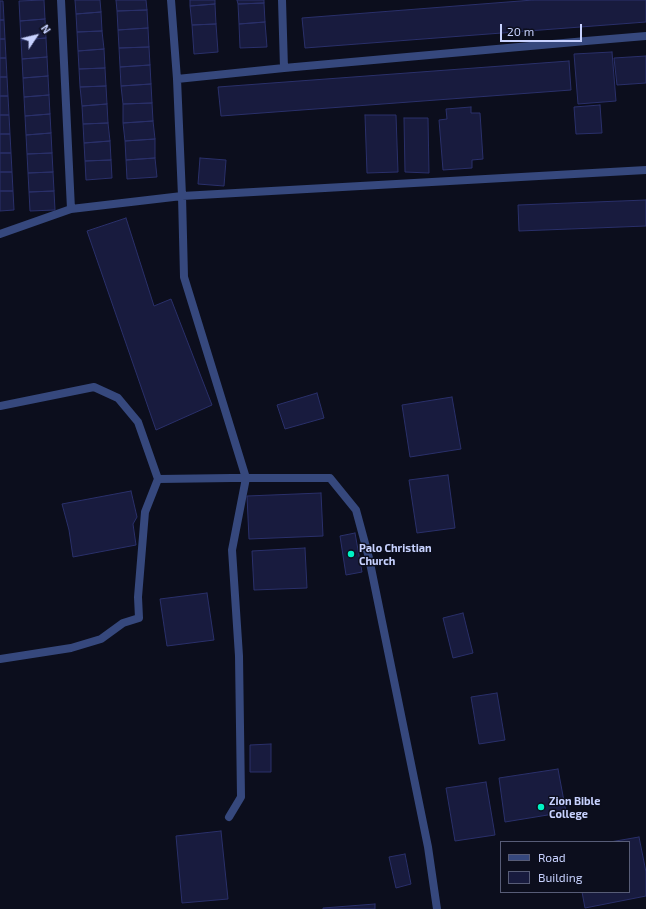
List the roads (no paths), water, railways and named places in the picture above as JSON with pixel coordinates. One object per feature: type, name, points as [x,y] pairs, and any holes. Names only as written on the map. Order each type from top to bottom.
[{"type":"street","points":[[61,0],[71,209]]},
{"type":"street","points":[[171,0],[177,78],[184,277],[246,478],[232,550],[239,656],[241,797],[229,817]]},
{"type":"street","points":[[282,0],[284,68]]},
{"type":"street","points":[[177,78],[646,36]]},
{"type":"street","points":[[0,234],[71,209],[182,196],[646,170]]},
{"type":"street","points":[[0,406],[94,387],[118,398],[138,422],[158,479],[145,512],[138,597],[139,618],[123,623],[101,640],[71,648],[0,658]]},
{"type":"street","points":[[158,479],[330,478],[356,510],[369,558],[424,832],[437,909]]},
{"type":"place","name":"Palo Christian Church","points":[[351,554]]},
{"type":"place","name":"Zion Bible College","points":[[541,807]]}]
